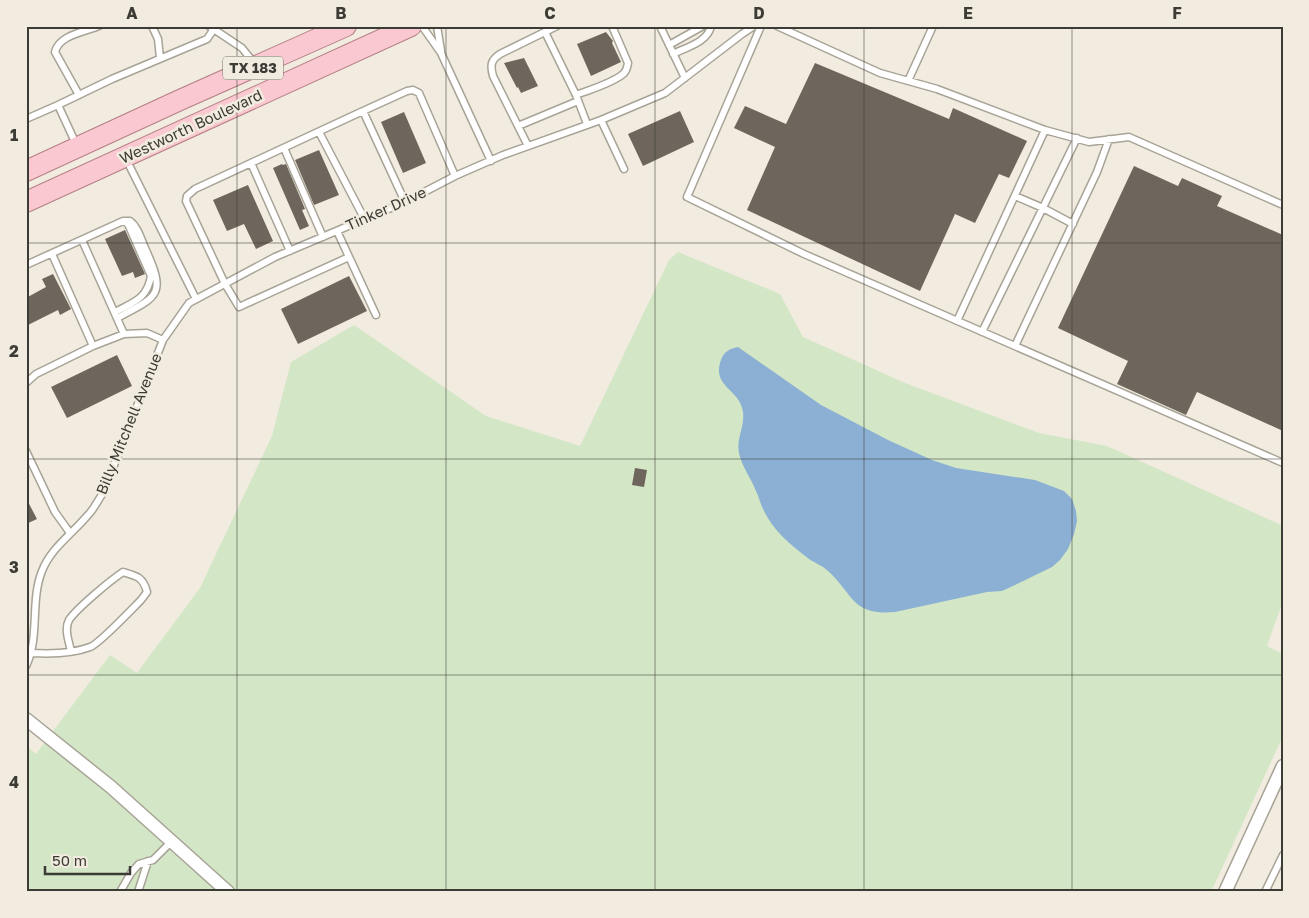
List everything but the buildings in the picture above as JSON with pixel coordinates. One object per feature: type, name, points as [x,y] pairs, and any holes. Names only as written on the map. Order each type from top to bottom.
[{"type":"main road","name":"Westworth Boulevard","points":[[26,171],[346,26]]},
{"type":"main road","name":"Westworth Boulevard","points":[[26,202],[411,26]]},
{"type":"main road","points":[[125,157],[131,147],[142,136],[281,71],[284,64],[282,55]]},
{"type":"main road","points":[[26,193],[74,172],[81,164],[82,154],[78,147]]},
{"type":"street","points":[[26,719],[104,781],[228,892]]},
{"type":"street","points":[[1225,892],[1283,766]]},
{"type":"lane","points":[[80,95],[55,52],[57,45],[62,40],[99,26]]},
{"type":"lane","points":[[152,26],[158,39],[160,58]]},
{"type":"lane","points":[[422,26],[441,53],[491,161]]},
{"type":"lane","points":[[437,26],[441,53]]},
{"type":"lane","points":[[528,146],[493,76],[491,64],[494,58],[500,54],[557,26]]},
{"type":"lane","points":[[518,126],[624,73],[628,63],[612,26]]},
{"type":"lane","points":[[660,26],[685,78]]},
{"type":"lane","points":[[669,45],[704,26]]},
{"type":"lane","points":[[673,54],[703,40],[710,33],[712,26]]},
{"type":"lane","name":"Tinker Drive","points":[[163,340],[189,303],[196,299],[290,251],[405,202],[455,176],[528,146],[601,120],[665,93],[754,26]]},
{"type":"lane","points":[[761,26],[687,197],[804,254],[1283,463]]},
{"type":"lane","points":[[777,26],[880,73],[937,89],[1045,130],[1089,142],[1129,137],[1283,205]]},
{"type":"lane","points":[[908,81],[933,26]]},
{"type":"lane","points":[[26,119],[160,58],[207,39],[213,27],[242,48],[257,66]]},
{"type":"lane","points":[[545,32],[577,98],[587,124]]},
{"type":"lane","points":[[349,257],[239,307],[225,284],[186,201],[187,196],[195,189],[250,163],[407,91],[413,90],[419,93],[455,176]]},
{"type":"lane","points":[[58,105],[78,147]]},
{"type":"lane","points":[[363,111],[405,202]]},
{"type":"lane","points":[[601,120],[624,168]]},
{"type":"lane","points":[[958,321],[1045,130]]},
{"type":"lane","points":[[319,132],[365,220]]},
{"type":"lane","points":[[982,332],[1077,138]]},
{"type":"lane","points":[[1015,346],[1097,172],[1109,139]]},
{"type":"lane","points":[[284,148],[323,237]]},
{"type":"lane","points":[[125,157],[196,299]]},
{"type":"lane","points":[[250,163],[290,251]]},
{"type":"lane","points":[[1015,196],[1073,224]]},
{"type":"lane","points":[[26,265],[123,221],[128,224],[151,276],[147,290],[141,298],[116,315]]},
{"type":"lane","points":[[337,231],[376,315]]},
{"type":"lane","points":[[82,240],[124,334]]},
{"type":"lane","points":[[52,254],[93,346]]},
{"type":"lane","points":[[26,383],[36,374],[93,346],[124,334],[147,333],[163,340]]},
{"type":"lane","name":"Billy Mitchell Avenue","points":[[26,666],[32,653],[36,599],[42,571],[60,543],[88,515],[103,493],[163,340]]},
{"type":"lane","points":[[26,451],[55,512],[70,533]]},
{"type":"lane","points":[[32,653],[46,654],[71,651],[92,647],[147,592],[145,583],[138,576],[123,572],[111,579],[69,620],[66,631],[71,651]]},
{"type":"lane","points":[[120,892],[131,873],[139,864],[153,860],[172,841]]},
{"type":"lane","points":[[1265,892],[1283,855]]},
{"type":"lane","points":[[138,892],[148,861]]},
{"type":"green space","points":[[678,252],[780,294],[803,337],[905,383],[1039,433],[1107,446],[1281,525],[1283,530],[1283,601],[1267,646],[1283,654],[1283,736],[1211,892],[26,892],[26,746],[36,754],[110,655],[137,673],[200,588],[272,436],[291,362],[354,325],[486,416],[580,446],[669,260]]},
{"type":"water","points":[[738,347],[821,405],[888,440],[932,460],[956,468],[1035,480],[1064,491],[1072,499],[1077,521],[1068,549],[1052,567],[1002,591],[987,592],[895,612],[870,611],[862,607],[855,602],[826,569],[809,559],[783,537],[763,509],[739,453],[738,448],[743,422],[741,404],[720,376],[719,369],[724,354]]}]
